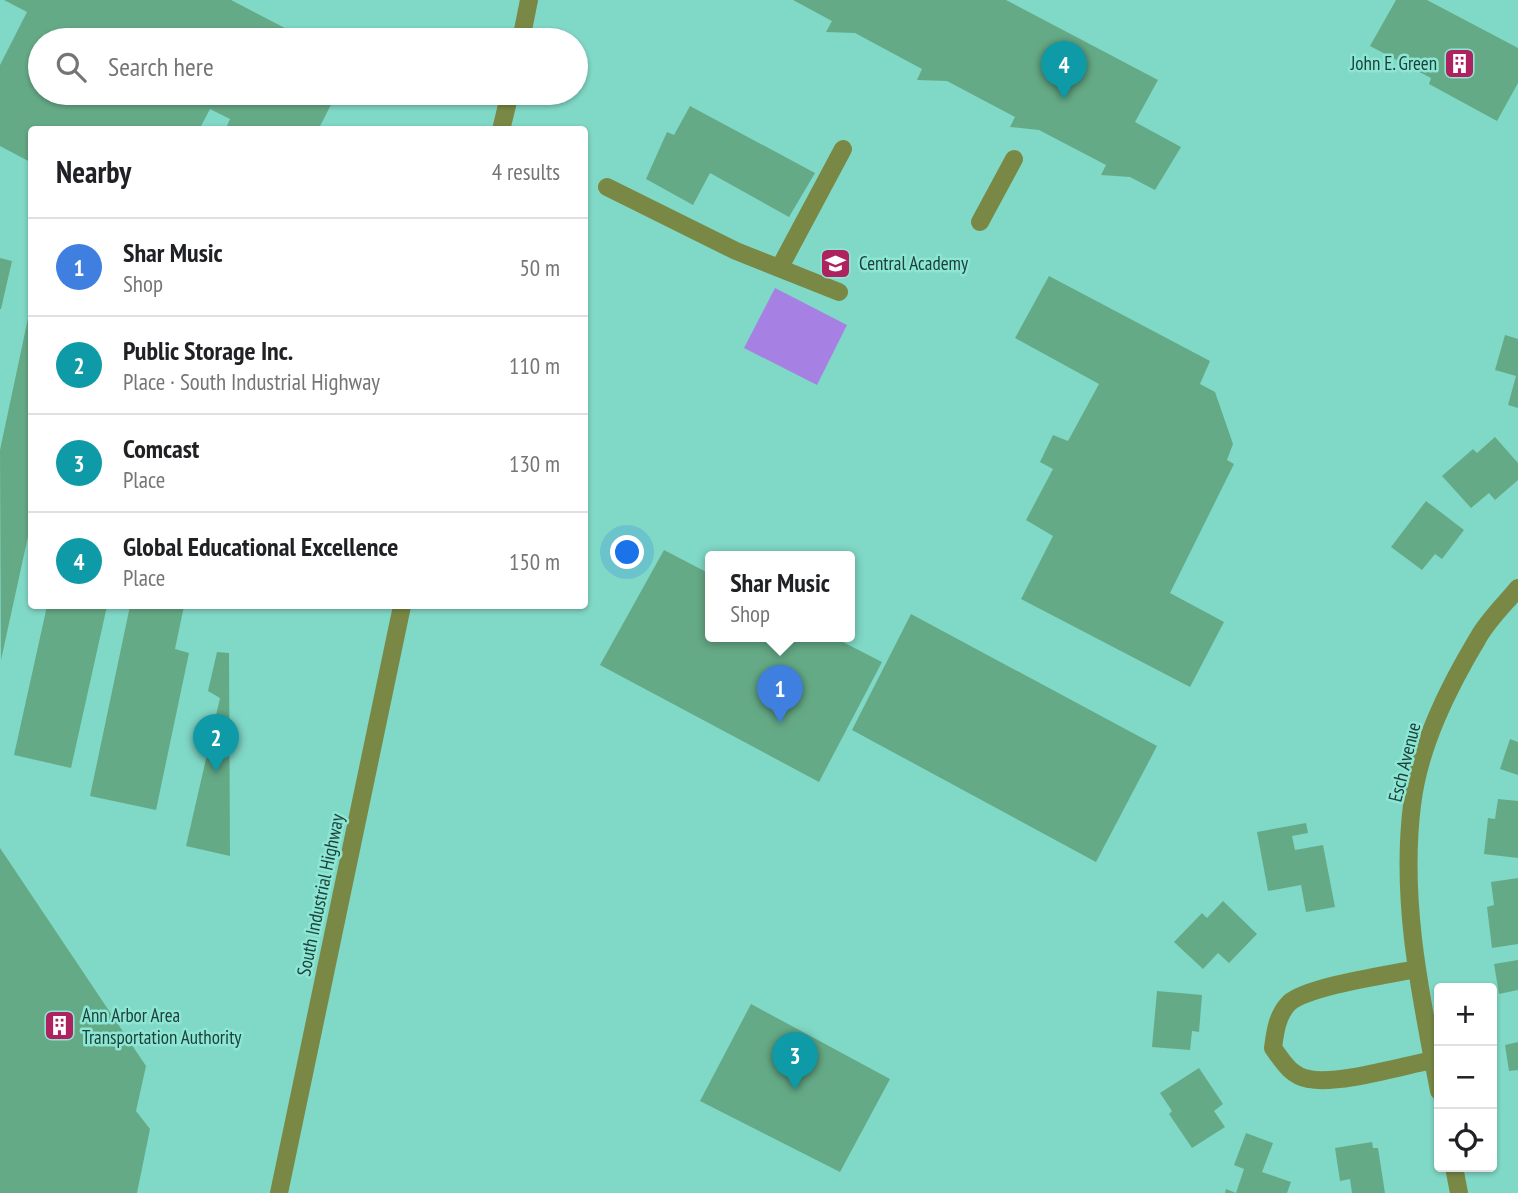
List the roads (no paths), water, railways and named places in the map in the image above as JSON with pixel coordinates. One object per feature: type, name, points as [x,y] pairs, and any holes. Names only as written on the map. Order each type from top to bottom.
[{"type":"street","points":[[523,28],[529,0]]},
{"type":"street","points":[[503,126],[507,105]]},
{"type":"street","points":[[780,267],[843,149]]},
{"type":"street","points":[[981,222],[1014,159]]},
{"type":"street","points":[[607,187],[736,251],[839,292]]},
{"type":"street","name":"Esch Avenue","points":[[1434,1065],[1416,970],[1409,890],[1412,805],[1423,754],[1438,714],[1479,636],[1518,588]]},
{"type":"street","name":"South Industrial Highway","points":[[279,1193],[401,609]]},
{"type":"street","points":[[1416,970],[1310,992],[1289,1003],[1276,1023],[1273,1048],[1287,1069],[1307,1079],[1326,1080],[1433,1060]]},
{"type":"street","points":[[1455,1172],[1459,1193]]},
{"type":"place","name":"John E. Green","points":[[1460,63]]},
{"type":"place","name":"Global Educational Excellence","points":[[1064,99]]},
{"type":"place","name":"Central Academy","points":[[836,263]]},
{"type":"place","name":"Shar Music","points":[[780,723]]},
{"type":"place","name":"Public Storage Inc.","points":[[216,772]]},
{"type":"place","name":"Ann Arbor Area Transportation Authority","points":[[59,1026]]},
{"type":"place","name":"Comcast","points":[[795,1090]]}]
